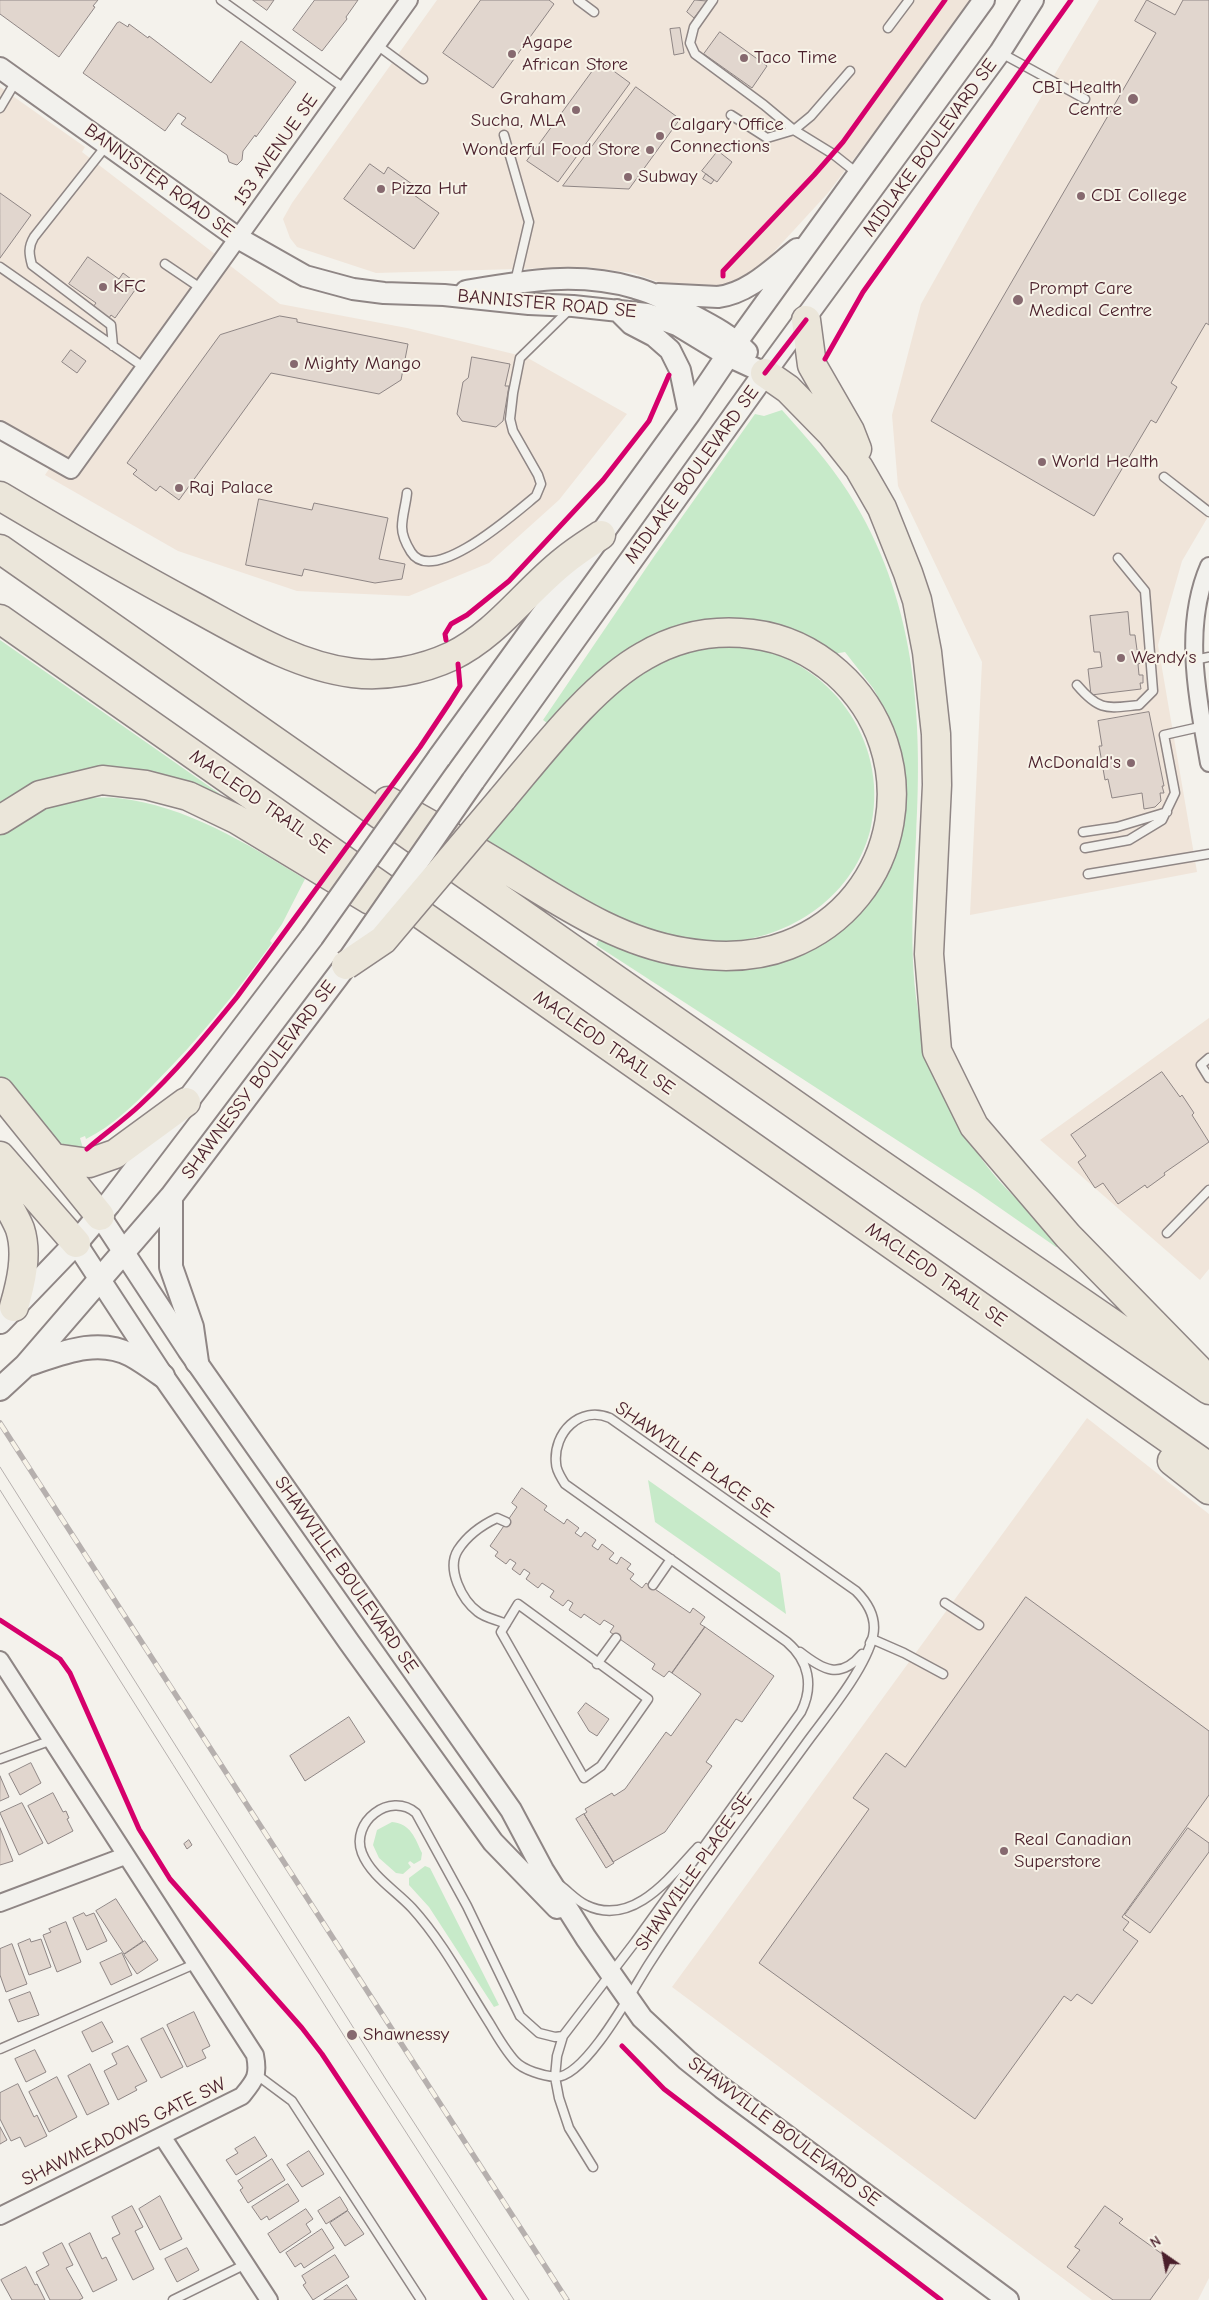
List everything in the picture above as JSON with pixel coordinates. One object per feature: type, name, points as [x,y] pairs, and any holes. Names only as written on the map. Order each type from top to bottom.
[{"type":"highway","points":[[806,320],[812,365],[857,445],[860,468]]},
{"type":"highway","points":[[765,372],[794,396],[832,434],[860,468],[882,508],[908,573],[922,625],[931,679],[936,734],[937,785],[929,954],[937,1051],[974,1126],[1068,1236],[1209,1379]]},
{"type":"highway","points":[[0,496],[104,558],[268,646],[313,664],[353,673],[396,672],[435,663],[454,655],[496,626],[564,561],[601,535]]},
{"type":"highway","points":[[0,549],[857,1148],[1209,1390]]},
{"type":"highway","name":"MACLEOD TRAIL SE","points":[[0,619],[1209,1467]]},
{"type":"highway","points":[[247,722],[476,851],[592,921],[659,947],[702,955],[749,955],[788,946],[835,918],[850,904],[872,873],[887,836],[893,794],[888,756],[882,738],[864,702],[853,687],[825,662],[790,642],[771,636],[733,632],[706,633],[676,640],[632,663],[604,686],[561,729],[502,799],[383,940],[346,965]]},
{"type":"highway","points":[[0,820],[40,795],[102,780],[146,785],[188,796],[236,819],[410,924],[435,925]]},
{"type":"highway","points":[[0,1092],[100,1216]]},
{"type":"highway","points":[[54,1158],[89,1163],[114,1154],[186,1102]]},
{"type":"highway","points":[[0,1156],[76,1243]]},
{"type":"highway","points":[[0,1191],[20,1230],[21,1283],[7,1315]]},
{"type":"highway","points":[[1140,1417],[1172,1461],[1209,1490]]},
{"type":"main road","name":"MIDLAKE BOULEVARD SE","points":[[186,1102],[312,937],[733,349]]},
{"type":"main road","name":"MIDLAKE BOULEVARD SE","points":[[473,781],[765,372]]},
{"type":"main road","name":"SHAWNESSY BOULEVARD SE","points":[[0,1389],[26,1365],[171,1197],[346,965],[473,781]]},
{"type":"main road","points":[[7,1315],[100,1216],[186,1102]]},
{"type":"main road","points":[[171,1197],[171,1267],[192,1327],[197,1362]]},
{"type":"main road","points":[[26,1365],[65,1352],[94,1346],[106,1347],[130,1355],[163,1376]]},
{"type":"street","name":"153 AVENUE SE","points":[[0,430],[71,470],[409,0]]},
{"type":"street","name":"MIDLAKE BOULEVARD SE","points":[[733,349],[984,0]]},
{"type":"street","name":"MIDLAKE BOULEVARD SE","points":[[765,372],[806,320],[1000,52],[1032,3]]},
{"type":"street","name":"BANNISTER ROAD SE","points":[[0,68],[238,238],[305,276],[328,283],[384,293],[444,295],[647,314],[733,349]]},
{"type":"street","points":[[648,293],[728,296],[750,286],[818,232]]},
{"type":"street","name":"BANNISTER ROAD SE","points":[[444,295],[548,278],[595,280],[637,288],[689,313],[765,372]]},
{"type":"street","points":[[617,310],[631,324],[654,336],[670,350],[680,370],[689,413]]},
{"type":"street","points":[[1209,566],[1199,603],[1202,659],[1194,672],[1206,725],[1209,763]]},
{"type":"street","name":"SHAWVILLE BOULEVARD SE","points":[[100,1216],[197,1362],[511,1810],[543,1870],[586,1938],[642,2018],[656,2033],[715,2082],[1008,2300]]},
{"type":"street","name":"SHAWVILLE BOULEVARD SE","points":[[76,1243],[163,1376],[349,1642],[493,1842],[586,1938]]},
{"type":"street","points":[[0,1660],[125,1856],[197,1963],[254,2055],[257,2075]]},
{"type":"street","points":[[0,1903],[125,1856]]},
{"type":"street","name":"SHAWMEADOWS GATE SW","points":[[0,2216],[242,2096],[257,2075]]},
{"type":"street","points":[[162,2136],[269,2300]]},
{"type":"lane","points":[[221,0],[344,88]]},
{"type":"lane","points":[[578,0],[594,12]]},
{"type":"lane","points":[[713,0],[694,27],[690,43],[695,54],[764,105],[794,130],[833,154],[859,174]]},
{"type":"lane","points":[[888,28],[909,0]]},
{"type":"lane","points":[[377,45],[423,79]]},
{"type":"lane","points":[[1000,52],[1085,99]]},
{"type":"lane","points":[[730,115],[767,138],[794,130],[811,116],[850,71]]},
{"type":"lane","points":[[0,108],[17,80]]},
{"type":"lane","points":[[504,135],[529,222],[516,282]]},
{"type":"lane","points":[[108,145],[30,245],[32,265],[111,325],[113,346]]},
{"type":"lane","points":[[165,264],[202,290]]},
{"type":"lane","points":[[0,267],[145,368]]},
{"type":"lane","points":[[408,493],[402,527],[404,541],[414,556],[422,562],[441,560],[471,546],[536,496],[541,484],[538,474],[513,431],[510,419],[518,367],[520,358],[525,351],[574,306]]},
{"type":"lane","points":[[1164,477],[1209,512]]},
{"type":"lane","points":[[1077,685],[1090,701],[1106,708],[1139,705],[1153,691],[1145,591],[1118,558]]},
{"type":"lane","points":[[1084,848],[1129,840],[1162,820],[1175,793],[1164,735],[1206,725]]},
{"type":"lane","points":[[1083,832],[1117,827],[1167,812]]},
{"type":"lane","points":[[1088,874],[1209,854]]},
{"type":"lane","points":[[1209,1058],[1201,1064],[1209,1078]]},
{"type":"lane","points":[[1167,1233],[1209,1190]]},
{"type":"lane","name":"SHAWVILLE PLACE SE","points":[[555,2077],[567,2075],[577,2067],[606,2033],[676,1924],[843,1692],[872,1639],[872,1617],[865,1600],[856,1591],[602,1414],[591,1414],[575,1421],[562,1435],[556,1452],[557,1468],[565,1484],[787,1642],[805,1666],[809,1681],[806,1701],[801,1712],[612,1973],[563,2036]]},
{"type":"lane","points":[[506,1522],[496,1518],[485,1524],[471,1536],[457,1552],[454,1571],[461,1594],[478,1613],[506,1624]]},
{"type":"lane","points":[[652,1585],[671,1559]]},
{"type":"lane","points":[[945,1603],[979,1625]]},
{"type":"lane","points":[[518,1604],[597,1664],[648,1699],[601,1766],[584,1778],[501,1632],[518,1604]]},
{"type":"lane","points":[[597,1664],[616,1638]]},
{"type":"lane","points":[[787,1642],[819,1666],[840,1670],[858,1659],[872,1639],[904,1653],[943,1674]]},
{"type":"lane","points":[[0,1759],[52,1740]]},
{"type":"lane","points":[[555,2077],[526,2068],[514,2060],[434,1936],[411,1907],[382,1880],[366,1861],[361,1848],[360,1837],[364,1825],[374,1814],[386,1807],[399,1805],[416,1813],[467,1906],[520,2016],[526,2024],[539,2033],[555,2037],[563,2036],[557,2056],[555,2077],[564,2118],[593,2167]]},
{"type":"lane","points":[[543,1870],[584,1904],[600,1910],[622,1908],[641,1902],[656,1892],[722,1822]]},
{"type":"lane","points":[[0,2049],[197,1963]]},
{"type":"lane","points":[[257,2075],[292,2101],[421,2300]]},
{"type":"lane","points":[[173,2300],[246,2264]]},
{"type":"shaded area","points":[[437,0],[974,0],[828,193],[760,267],[719,288],[672,287],[633,273],[587,267],[376,273],[297,247],[290,238],[283,219],[292,203]]},
{"type":"shaded area","points":[[1099,0],[1209,0],[1209,515],[1182,561],[1158,645],[1197,872],[970,915],[982,662],[898,486],[892,415],[921,304],[975,208]]},
{"type":"shaded area","points":[[0,87],[85,147],[82,152],[280,304],[407,328],[526,357],[627,414],[559,500],[489,563],[409,596],[297,591],[178,551],[45,475],[58,455],[0,420]]},
{"type":"shaded area","points":[[1209,1018],[1209,1269],[1200,1280],[1040,1140]]},
{"type":"shaded area","points":[[1087,1418],[1209,1514],[1209,2278],[1198,2300],[1092,2300],[672,1987]]},
{"type":"green space","points":[[782,410],[825,460],[848,492],[871,532],[888,573],[901,616],[910,658],[918,747],[912,943],[916,997],[920,1023],[927,1047],[974,1147],[1003,1185],[1062,1241],[1056,1247],[977,1192],[596,945],[600,937],[737,964],[867,896],[892,732],[882,704],[873,688],[845,652],[833,654],[706,624],[550,725],[543,720],[655,555],[755,414],[764,416]]},
{"type":"green space","points":[[0,640],[220,794],[215,802],[35,785],[0,802]]},
{"type":"green space","points":[[720,645],[754,648],[783,658],[810,672],[832,692],[851,715],[864,741],[872,769],[874,800],[870,831],[859,859],[844,883],[823,904],[800,920],[774,932],[746,940],[716,942],[687,940],[660,934],[608,914],[558,887],[487,844],[488,835],[517,796],[604,703],[629,680],[657,662],[685,651]]},
{"type":"green space","points":[[79,798],[117,798],[143,802],[168,809],[215,828],[305,879],[282,924],[270,941],[272,943],[245,980],[201,1033],[139,1100],[96,1134],[86,1139],[85,1136],[80,1138],[84,1152],[65,1156],[0,1083],[0,831],[47,805]]},
{"type":"green space","points":[[648,1480],[780,1573],[786,1614],[655,1522]]},
{"type":"green space","points":[[392,1822],[404,1826],[412,1833],[422,1853],[421,1860],[414,1864],[410,1861],[408,1863],[411,1867],[403,1874],[396,1873],[379,1858],[373,1845],[377,1830]]},
{"type":"green space","points":[[425,1866],[430,1868],[499,2005],[494,2007],[429,1907],[409,1885],[409,1878]]},
{"type":"building","points":[[0,0],[98,0],[59,57],[0,14]]},
{"type":"building","points":[[253,0],[274,0],[267,10]]},
{"type":"building","points":[[315,0],[358,0],[346,17],[347,19],[322,51],[293,30]]},
{"type":"building","points":[[481,0],[549,0],[554,4],[493,88],[443,53]]},
{"type":"building","points":[[695,0],[707,1],[694,18],[687,12]]},
{"type":"building","points":[[1147,0],[1175,15],[1183,0],[1209,0],[1209,325],[1206,323],[1171,383],[1177,387],[1156,423],[1151,420],[1094,516],[931,421],[1156,33],[1135,21]]},
{"type":"building","points":[[120,22],[128,27],[129,24],[148,38],[149,36],[211,83],[241,41],[296,82],[256,137],[255,135],[243,151],[242,160],[237,165],[234,164],[229,162],[227,155],[181,124],[186,118],[178,113],[165,131],[83,73],[117,23]]},
{"type":"building","points":[[680,28],[684,53],[674,55],[670,29]]},
{"type":"building","points":[[720,32],[767,66],[752,88],[704,54]]},
{"type":"building","points":[[600,61],[630,83],[558,182],[527,161]]},
{"type":"building","points":[[636,87],[680,119],[629,189],[563,186]]},
{"type":"building","points":[[718,151],[732,162],[717,182],[702,171]]},
{"type":"building","points":[[370,164],[384,174],[388,167],[419,189],[414,195],[439,213],[414,249],[344,199]]},
{"type":"building","points":[[706,174],[714,180],[711,184],[703,179]]},
{"type":"building","points":[[0,193],[31,215],[0,258]]},
{"type":"building","name":"KFC","points":[[88,257],[119,279],[123,273],[131,279],[127,284],[135,290],[115,318],[111,315],[109,318],[93,307],[96,303],[69,284]]},
{"type":"building","points":[[280,316],[297,319],[297,322],[408,344],[401,380],[379,394],[271,373],[179,500],[160,486],[156,491],[133,474],[137,470],[127,463],[220,335]]},
{"type":"building","points":[[71,350],[86,361],[77,373],[62,362]]},
{"type":"building","points":[[472,357],[510,364],[505,386],[509,386],[503,421],[496,427],[462,421],[457,414],[463,382],[468,378]]},
{"type":"building","points":[[259,499],[312,510],[314,503],[388,518],[379,559],[405,564],[402,579],[375,583],[304,569],[302,576],[246,565]]},
{"type":"building","name":"Wendy's","points":[[1128,612],[1130,635],[1135,635],[1137,650],[1139,650],[1141,663],[1138,664],[1139,675],[1143,675],[1143,683],[1140,683],[1141,689],[1091,695],[1088,669],[1102,667],[1100,652],[1094,652],[1090,616]]},
{"type":"building","name":"McDonald's","points":[[1149,712],[1164,793],[1160,793],[1161,801],[1155,807],[1144,809],[1142,793],[1112,798],[1108,779],[1105,780],[1099,746],[1102,746],[1098,721]]},
{"type":"building","points":[[1162,1072],[1180,1097],[1182,1095],[1209,1142],[1164,1173],[1165,1175],[1147,1188],[1145,1185],[1118,1204],[1103,1183],[1095,1188],[1078,1162],[1086,1156],[1071,1135]]},
{"type":"building","points":[[522,1488],[547,1506],[544,1510],[564,1524],[567,1519],[579,1528],[575,1533],[581,1537],[585,1532],[596,1540],[592,1546],[598,1550],[602,1544],[614,1553],[609,1559],[617,1564],[621,1557],[631,1564],[627,1569],[634,1574],[630,1579],[642,1588],[646,1583],[690,1613],[693,1608],[705,1617],[700,1624],[705,1627],[672,1673],[669,1671],[664,1677],[652,1669],[655,1664],[610,1632],[614,1626],[604,1620],[600,1625],[584,1614],[581,1618],[569,1610],[573,1603],[568,1600],[563,1606],[550,1597],[554,1591],[542,1583],[538,1588],[526,1579],[530,1573],[524,1569],[520,1575],[512,1569],[516,1563],[510,1559],[506,1564],[495,1556],[498,1552],[490,1546],[517,1507],[512,1503]]},
{"type":"building","name":"Real Canadian Superstore","points":[[1026,1597],[1209,1731],[1209,1795],[1122,1917],[1129,1922],[1123,1930],[1138,1941],[1092,2004],[1077,1994],[1071,2001],[1064,1996],[975,2119],[759,1963],[869,1809],[853,1798],[886,1753],[905,1767]]},
{"type":"building","points":[[705,1627],[774,1676],[742,1722],[736,1719],[706,1762],[712,1766],[665,1832],[613,1862],[584,1814],[587,1812],[585,1809],[612,1793],[614,1796],[625,1789],[666,1732],[671,1736],[701,1694],[672,1673]]},
{"type":"building","points":[[586,1703],[609,1719],[597,1736],[589,1731],[578,1713]]},
{"type":"building","points":[[349,1717],[365,1742],[305,1781],[290,1756]]},
{"type":"building","points":[[31,1763],[41,1783],[20,1795],[9,1774]]},
{"type":"building","points":[[0,1776],[9,1797],[0,1801]]},
{"type":"building","points":[[53,1793],[63,1812],[66,1811],[69,1818],[67,1819],[73,1831],[48,1844],[28,1806]]},
{"type":"building","points":[[22,1803],[43,1843],[19,1855],[0,1813]]},
{"type":"building","points":[[584,1814],[614,1863],[606,1868],[576,1819]]},
{"type":"building","points":[[0,1828],[13,1861],[0,1865]]},
{"type":"building","points":[[1188,1828],[1209,1843],[1209,1852],[1150,1933],[1125,1915]]},
{"type":"building","points":[[189,1840],[192,1845],[187,1849],[184,1844]]},
{"type":"building","points":[[116,1899],[143,1941],[124,1954],[96,1911]]},
{"type":"building","points":[[84,1913],[86,1916],[94,1913],[107,1941],[87,1950],[73,1918]]},
{"type":"building","points":[[66,1922],[81,1962],[57,1972],[43,1935],[51,1932],[49,1929]]},
{"type":"building","points":[[30,1939],[31,1942],[41,1939],[51,1967],[29,1975],[18,1944]]},
{"type":"building","points":[[145,1941],[158,1960],[137,1974],[124,1955]]},
{"type":"building","points":[[12,1944],[27,1984],[6,1992],[0,1975],[0,1949]]},
{"type":"building","points":[[122,1953],[132,1975],[111,1985],[100,1963]]},
{"type":"building","points":[[30,1992],[39,2015],[18,2022],[9,2000]]},
{"type":"building","points":[[194,2012],[210,2046],[202,2050],[206,2058],[187,2067],[167,2025]]},
{"type":"building","points":[[102,2022],[113,2042],[92,2052],[82,2032]]},
{"type":"building","points":[[163,2028],[183,2067],[161,2078],[141,2039]]},
{"type":"building","points":[[128,2046],[147,2081],[135,2087],[137,2090],[118,2100],[104,2071],[117,2064],[112,2054]]},
{"type":"building","points":[[35,2050],[46,2072],[26,2082],[15,2059]]},
{"type":"building","points":[[90,2064],[109,2104],[87,2115],[68,2076]]},
{"type":"building","points":[[57,2077],[77,2117],[49,2132],[29,2092]]},
{"type":"building","points":[[18,2084],[34,2117],[37,2115],[47,2136],[25,2147],[20,2137],[11,2141],[0,2119],[0,2093]]},
{"type":"building","points":[[0,2127],[7,2140],[0,2144]]},
{"type":"building","points":[[255,2137],[267,2156],[236,2175],[226,2160],[238,2153],[235,2149]]},
{"type":"building","points":[[309,2151],[324,2174],[302,2187],[287,2165]]},
{"type":"building","points":[[272,2159],[285,2180],[248,2203],[240,2190],[243,2188],[238,2181]]},
{"type":"building","points":[[288,2184],[299,2201],[269,2220],[267,2216],[261,2220],[252,2207]]},
{"type":"building","points":[[160,2196],[182,2239],[160,2250],[139,2209]]},
{"type":"building","points":[[340,2197],[348,2210],[326,2224],[318,2211]]},
{"type":"building","points":[[132,2206],[143,2227],[135,2231],[154,2269],[133,2280],[112,2238],[120,2234],[112,2217]]},
{"type":"building","points":[[1105,2206],[1123,2219],[1119,2223],[1176,2264],[1150,2300],[1113,2300],[1067,2267],[1080,2250],[1075,2247]]},
{"type":"building","points":[[306,2209],[313,2219],[306,2224],[311,2232],[280,2253],[268,2234]]},
{"type":"building","points":[[348,2211],[364,2234],[345,2246],[330,2223]]},
{"type":"building","points":[[322,2229],[334,2248],[304,2268],[301,2263],[295,2267],[286,2253]]},
{"type":"building","points":[[90,2233],[102,2259],[106,2257],[117,2280],[93,2292],[69,2244]]},
{"type":"building","points":[[62,2243],[73,2265],[66,2268],[83,2298],[79,2300],[50,2300],[36,2272],[49,2265],[43,2253]]},
{"type":"building","points":[[187,2248],[199,2270],[177,2282],[165,2259]]},
{"type":"building","points":[[335,2255],[349,2277],[313,2300],[303,2285],[306,2283],[302,2276]]},
{"type":"building","points":[[26,2267],[45,2300],[12,2300],[1,2280]]},
{"type":"building","points":[[347,2285],[357,2300],[324,2300]]},
{"type":"tram line","points":[[0,1467],[387,2081],[529,2300]]},
{"type":"tram line","points":[[0,1490],[346,2039],[514,2300]]},
{"type":"railway","points":[[0,1423],[567,2300]]},
{"type":"cycle path","points":[[723,276],[723,271],[843,142],[945,0]]},
{"type":"cycle path","points":[[825,359],[863,292],[1071,0]]},
{"type":"cycle path","points":[[765,373],[806,320]]},
{"type":"cycle path","points":[[446,640],[445,634],[451,624],[467,615],[509,581],[603,480],[649,421],[669,375]]},
{"type":"cycle path","points":[[87,1149],[134,1111],[166,1080],[237,997],[420,747],[450,702],[460,686],[458,664]]},
{"type":"cycle path","points":[[0,1620],[60,1659],[70,1673],[139,1829],[170,1879],[302,2028],[322,2054],[485,2300]]},
{"type":"cycle path","points":[[622,2046],[664,2089],[941,2300]]},
{"type":"place","name":"Agape African Store","points":[[512,54]]},
{"type":"place","name":"Taco Time","points":[[744,58]]},
{"type":"place","name":"CBI Health Centre","points":[[1133,99]]},
{"type":"place","name":"Graham Sucha, MLA","points":[[576,110]]},
{"type":"place","name":"Calgary Office Connections","points":[[660,136]]},
{"type":"place","name":"Wonderful Food Store","points":[[650,150]]},
{"type":"place","name":"Subway","points":[[628,177]]},
{"type":"place","name":"Pizza Hut","points":[[381,189]]},
{"type":"place","name":"CDI College","points":[[1081,196]]},
{"type":"place","name":"KFC","points":[[103,287]]},
{"type":"place","name":"Prompt Care Medical Centre","points":[[1018,300]]},
{"type":"place","name":"Mighty Mango","points":[[294,364]]},
{"type":"place","name":"World Health","points":[[1042,462]]},
{"type":"place","name":"Raj Palace","points":[[179,488]]},
{"type":"place","name":"Wendy's","points":[[1121,658]]},
{"type":"place","name":"McDonald's","points":[[1131,763]]},
{"type":"place","name":"Real Canadian Superstore","points":[[1004,1851]]},
{"type":"place","name":"Shawnessy","points":[[352,2035]]}]
